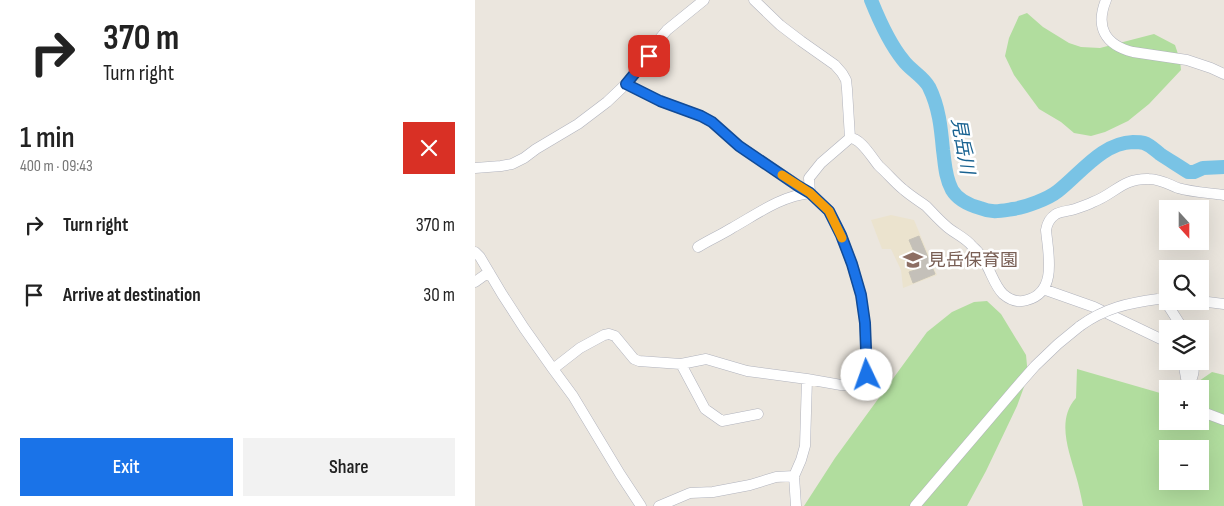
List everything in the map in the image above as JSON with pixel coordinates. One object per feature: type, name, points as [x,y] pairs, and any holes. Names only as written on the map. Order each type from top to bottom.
[{"type":"street","points":[[475,168],[512,164],[578,124],[607,102],[626,84],[667,30],[703,0]]},
{"type":"street","points":[[754,0],[780,25],[835,65],[842,73],[846,80],[850,138]]},
{"type":"street","points":[[1106,0],[1101,12],[1101,22],[1106,36],[1112,44],[1133,52],[1187,60],[1224,74]]},
{"type":"street","points":[[553,369],[581,348],[609,334],[615,336],[634,359],[639,361],[681,364],[706,359],[747,371],[841,385],[862,382],[867,375],[865,323],[861,295],[841,235],[829,211],[810,193],[739,146],[712,122],[660,101],[626,84]]},
{"type":"street","points":[[810,193],[809,178],[821,162],[850,138],[855,138],[877,164],[904,190],[946,226],[971,243],[984,260],[1002,293],[1010,299],[1019,302],[1037,296],[1047,280],[1049,270],[1046,230],[1051,218],[1057,214],[1096,201],[1111,193],[1123,183],[1137,179],[1151,179],[1179,188],[1224,195]]},
{"type":"street","points":[[698,246],[796,194],[810,193]]},
{"type":"street","points":[[475,252],[481,257],[502,294],[573,396],[641,506]]},
{"type":"street","points":[[475,282],[489,272]]},
{"type":"street","points":[[1043,289],[1094,307],[1159,338]]},
{"type":"street","points":[[915,506],[1035,366],[1058,344],[1091,319],[1111,309],[1137,302],[1159,299]]},
{"type":"street","points":[[1209,302],[1224,304]]},
{"type":"street","points":[[681,364],[705,409],[722,422],[758,414]]},
{"type":"street","points":[[796,506],[794,476],[805,446],[807,379]]},
{"type":"street","points":[[1209,414],[1224,420]]},
{"type":"street","points":[[659,506],[690,493],[713,492],[776,478],[794,476]]},
{"type":"shaded area","name":"見岳保育園","points":[[891,215],[914,220],[937,275],[903,288],[901,270],[891,249],[882,249],[871,220]]},
{"type":"green space","points":[[1027,13],[1043,27],[1069,43],[1081,47],[1100,48],[1154,34],[1175,45],[1181,70],[1149,104],[1128,121],[1105,132],[1091,136],[1074,133],[1061,122],[1039,109],[1014,75],[1005,56],[1009,38],[1019,16]]},
{"type":"green space","points":[[987,301],[1001,314],[1026,355],[1028,376],[1017,406],[967,506],[804,506],[835,458],[927,332],[952,312],[974,302]]},
{"type":"green space","points":[[1077,369],[1159,393],[1159,430],[1209,430],[1209,380],[1200,380],[1212,372],[1224,375],[1224,506],[1083,506],[1066,436],[1065,426],[1070,407],[1076,398]]},
{"type":"building","points":[[919,236],[935,274],[913,283],[909,272],[921,268],[909,240]]},
{"type":"waterway","name":"見岳川","points":[[871,0],[893,46],[906,64],[929,87],[939,118],[948,180],[954,194],[968,204],[984,210],[996,211],[1018,208],[1037,202],[1058,191],[1102,153],[1122,144],[1133,142],[1148,145],[1188,172],[1194,172],[1203,168],[1224,167]]},
{"type":"slow traffic","points":[[782,175],[810,193],[829,211],[842,238]]},
{"type":"place","name":"見岳保育園","points":[[913,260]]},
{"type":"route","points":[[649,56],[626,84],[660,101],[712,122],[739,146],[810,193],[829,211],[841,235],[861,295],[865,323],[867,375]]}]
